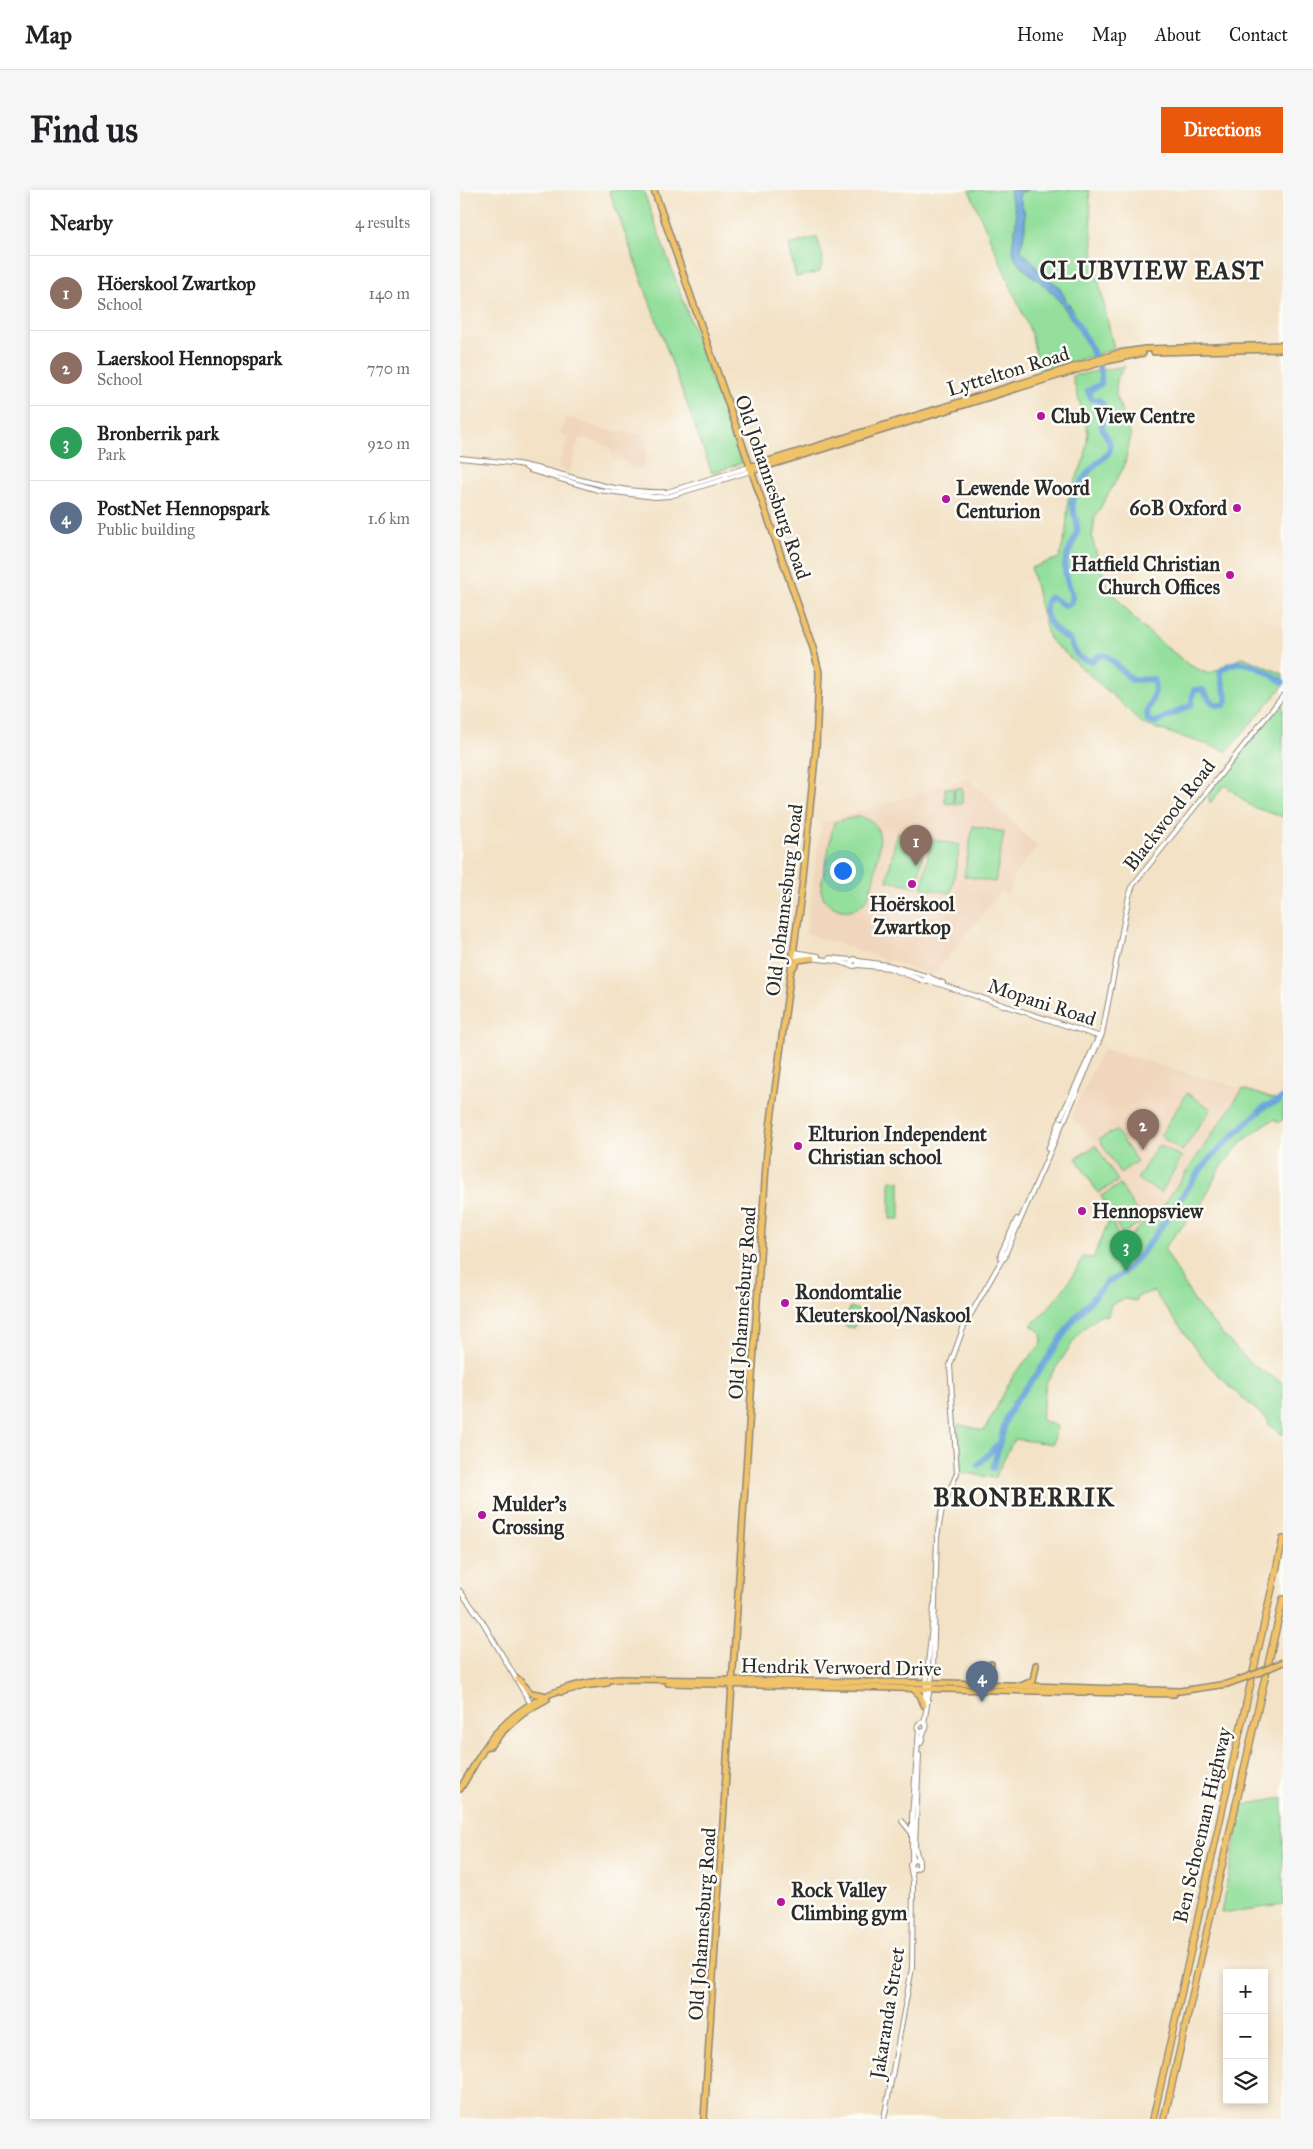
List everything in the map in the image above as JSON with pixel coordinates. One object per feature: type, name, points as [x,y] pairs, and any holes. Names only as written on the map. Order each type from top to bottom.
[{"type":"highway","name":"Ben Schoeman Highway","points":[[1152,2119],[1283,1539]]},
{"type":"highway","name":"Ben Schoeman Highway","points":[[1165,2119],[1283,1599]]},
{"type":"main road","name":"Old Johannesburg Road","points":[[654,190],[813,648],[819,672],[816,748],[804,870],[767,1150],[735,1638],[733,1645],[704,2119]]},
{"type":"main road","name":"Lyttelton Road","points":[[750,469],[1085,365],[1145,349],[1283,345]]},
{"type":"main road","name":"Lyttelton Road","points":[[1102,360],[1147,352],[1283,349]]},
{"type":"main road","points":[[790,975],[797,960],[812,958]]},
{"type":"main road","name":"Hendrik Verwoerd Drive","points":[[532,1705],[565,1691],[601,1683],[638,1682],[929,1686],[1160,1695],[1187,1693],[1228,1685],[1260,1676],[1283,1663]]},
{"type":"main road","points":[[948,1683],[985,1681],[991,1675],[991,1664]]},
{"type":"main road","points":[[992,1685],[1029,1684],[1033,1681],[1036,1668],[1038,1682],[1043,1687]]},
{"type":"main road","points":[[518,1679],[534,1694],[549,1694]]},
{"type":"main road","name":"Hendrik Verwoerd Drive","points":[[460,1789],[495,1734],[532,1705],[549,1694],[569,1685],[600,1680],[911,1688],[948,1683],[1180,1691],[1228,1685]]},
{"type":"main road","points":[[911,1688],[920,1695],[924,1705]]},
{"type":"street","points":[[460,458],[523,465],[530,470],[588,488],[655,497],[670,496],[750,469]]},
{"type":"street","name":"Blackwood Road","points":[[935,1602],[936,1548],[939,1525],[942,1509],[957,1473],[950,1365],[960,1334],[1002,1256],[1100,1037],[1133,884],[1283,696]]},
{"type":"street","points":[[793,954],[851,962]]},
{"type":"street","points":[[793,954],[851,962]]},
{"type":"street","name":"Mopani Road","points":[[851,962],[854,958],[858,963],[889,968],[928,979],[1100,1037]]},
{"type":"street","points":[[460,1592],[481,1619],[532,1705]]},
{"type":"street","points":[[921,1730],[926,1728],[923,1723],[924,1705],[929,1686],[928,1668],[932,1612],[935,1602]]},
{"type":"street","points":[[923,1723],[933,1653],[935,1602]]},
{"type":"street","points":[[928,1668],[933,1653],[930,1641]]},
{"type":"street","points":[[921,1730],[912,1821],[912,1860],[910,1865],[912,1868],[918,1868],[920,1864],[915,1846],[921,1730],[918,1725],[923,1723]]},
{"type":"street","points":[[912,1821],[917,1792]]},
{"type":"street","points":[[902,1821],[912,1834]]},
{"type":"street","points":[[912,1860],[918,1860]]},
{"type":"street","name":"Jakaranda Street","points":[[884,2119],[912,1968],[912,1868]]},
{"type":"street","name":"Jakaranda Street","points":[[913,1881],[918,1868]]},
{"type":"shaded area","points":[[566,417],[605,430],[642,434],[647,451],[642,470],[628,467],[628,463],[614,459],[609,446],[583,438],[578,440],[570,472],[558,468],[568,437],[560,434]]},
{"type":"shaded area","name":"Hoërskool Zwartkop","points":[[968,778],[1037,846],[1014,875],[1008,895],[1001,892],[933,975],[806,933],[821,823]]},
{"type":"shaded area","points":[[1103,1049],[1243,1089],[1152,1222],[1147,1220],[1122,1244],[1100,1197],[1074,1158],[1095,1142],[1071,1117]]},
{"type":"green space","points":[[609,190],[643,190],[742,463],[712,473]]},
{"type":"green space","points":[[969,190],[1089,190],[1094,260],[1114,349],[1040,372],[1031,333]]},
{"type":"green space","points":[[817,237],[823,258],[820,272],[796,277],[789,245]]},
{"type":"green space","points":[[1125,366],[1117,378],[1116,395],[1131,436],[1124,467],[1095,517],[1092,539],[1108,588],[1141,626],[1189,665],[1209,674],[1243,657],[1283,674],[1283,686],[1227,751],[1142,724],[1049,639],[1031,568],[1059,558],[1066,533],[1068,499],[1085,457],[1088,432],[1072,376]]},
{"type":"green space","points":[[1283,701],[1283,817],[1252,807],[1225,785],[1210,803],[1208,794]]},
{"type":"green space","points":[[945,788],[953,788],[954,802],[955,788],[962,788],[962,804],[945,803]]},
{"type":"green space","points":[[856,817],[873,822],[879,834],[879,850],[872,887],[866,900],[857,908],[843,910],[827,902],[821,887],[834,822]]},
{"type":"green space","points":[[973,826],[1004,832],[995,882],[964,876]]},
{"type":"green space","points":[[897,832],[926,837],[917,886],[887,881]]},
{"type":"green space","points":[[931,839],[960,845],[951,893],[922,888]]},
{"type":"green space","points":[[1243,1089],[1283,1102],[1283,1120],[1277,1123],[1276,1119],[1267,1123],[1242,1142],[1218,1171],[1203,1202],[1164,1248],[1194,1301],[1224,1336],[1254,1366],[1283,1383],[1283,1435],[1268,1424],[1269,1421],[1231,1388],[1207,1363],[1153,1291],[1137,1297],[1136,1301],[1125,1299],[1111,1304],[1108,1316],[1099,1315],[1079,1333],[1046,1383],[1041,1420],[1057,1426],[1053,1444],[1014,1439],[995,1478],[960,1472],[958,1424],[984,1431],[1014,1374],[1042,1343],[1041,1333],[1031,1325],[1060,1294],[1083,1257],[1093,1258],[1110,1218],[1122,1244],[1147,1220],[1152,1222]]},
{"type":"green space","points":[[1187,1093],[1211,1109],[1182,1151],[1160,1136]]},
{"type":"green space","points":[[1116,1130],[1137,1161],[1120,1173],[1099,1139]]},
{"type":"green space","points":[[1158,1145],[1182,1157],[1161,1193],[1137,1179]]},
{"type":"green space","points":[[1096,1146],[1118,1181],[1098,1193],[1076,1158]]},
{"type":"green space","points":[[890,1180],[900,1181],[900,1219],[890,1219]]},
{"type":"green space","points":[[1120,1185],[1143,1221],[1122,1234],[1101,1196]]},
{"type":"green space","points":[[850,1307],[859,1310],[854,1328],[845,1326]]},
{"type":"green space","points":[[1283,1798],[1283,1905],[1221,1913],[1242,1805]]},
{"type":"water","points":[[1011,190],[1028,190],[1021,192],[1019,196],[1025,214],[1025,228],[1021,251],[1033,262],[1037,269],[1059,287],[1075,315],[1074,319],[1071,319],[1055,295],[1015,258],[1013,242],[1016,216]]},
{"type":"waterway","points":[[1071,313],[1091,348],[1100,369],[1101,384],[1088,391],[1091,399],[1099,400],[1104,406],[1102,426],[1109,442],[1110,451],[1084,478],[1072,502],[1077,532],[1065,564],[1072,603],[1065,606],[1053,598],[1049,598],[1046,610],[1050,622],[1054,628],[1069,639],[1077,654],[1082,658],[1092,661],[1100,655],[1107,656],[1132,680],[1153,679],[1155,691],[1147,715],[1148,720],[1154,723],[1191,705],[1194,690],[1203,690],[1214,704],[1224,705],[1227,700],[1220,672],[1227,666],[1235,663],[1243,663],[1260,668],[1283,682]]},
{"type":"waterway","points":[[993,1468],[1006,1419],[1015,1402],[1038,1373],[1071,1323],[1108,1281],[1119,1276],[1144,1250],[1193,1180],[1216,1152],[1265,1106],[1277,1102],[1283,1097]]},
{"type":"waterway","points":[[978,1465],[996,1446]]},
{"type":"place","name":"Club View Centre","points":[[1041,416]]},
{"type":"place","name":"Lewende Woord Centurion","points":[[946,499]]},
{"type":"place","name":"60B Oxford","points":[[1237,508]]},
{"type":"place","name":"Hatfield Christian Church Offices","points":[[1230,575]]},
{"type":"place","name":"Höerskool Zwartkop","points":[[916,866]]},
{"type":"place","name":"Hoërskool Zwartkop","points":[[912,884]]},
{"type":"place","name":"Elturion Independent Christian school","points":[[798,1146]]},
{"type":"place","name":"Laerskool Hennopspark","points":[[1143,1150]]},
{"type":"place","name":"Hennopsview","points":[[1082,1211]]},
{"type":"place","name":"Bronberrik park","points":[[1126,1271]]},
{"type":"place","name":"Rondomtalie Kleuterskool/Naskool","points":[[785,1303]]},
{"type":"place","name":"Mulder's Crossing","points":[[482,1515]]},
{"type":"place","name":"PostNet Hennopspark","points":[[982,1702]]},
{"type":"place","name":"Rock Valley Climbing gym","points":[[781,1902]]},
{"type":"district","name":"CLUBVIEW EAST","points":[[1152,270]]},
{"type":"district","name":"BRONBERRIK","points":[[1024,1497]]}]
